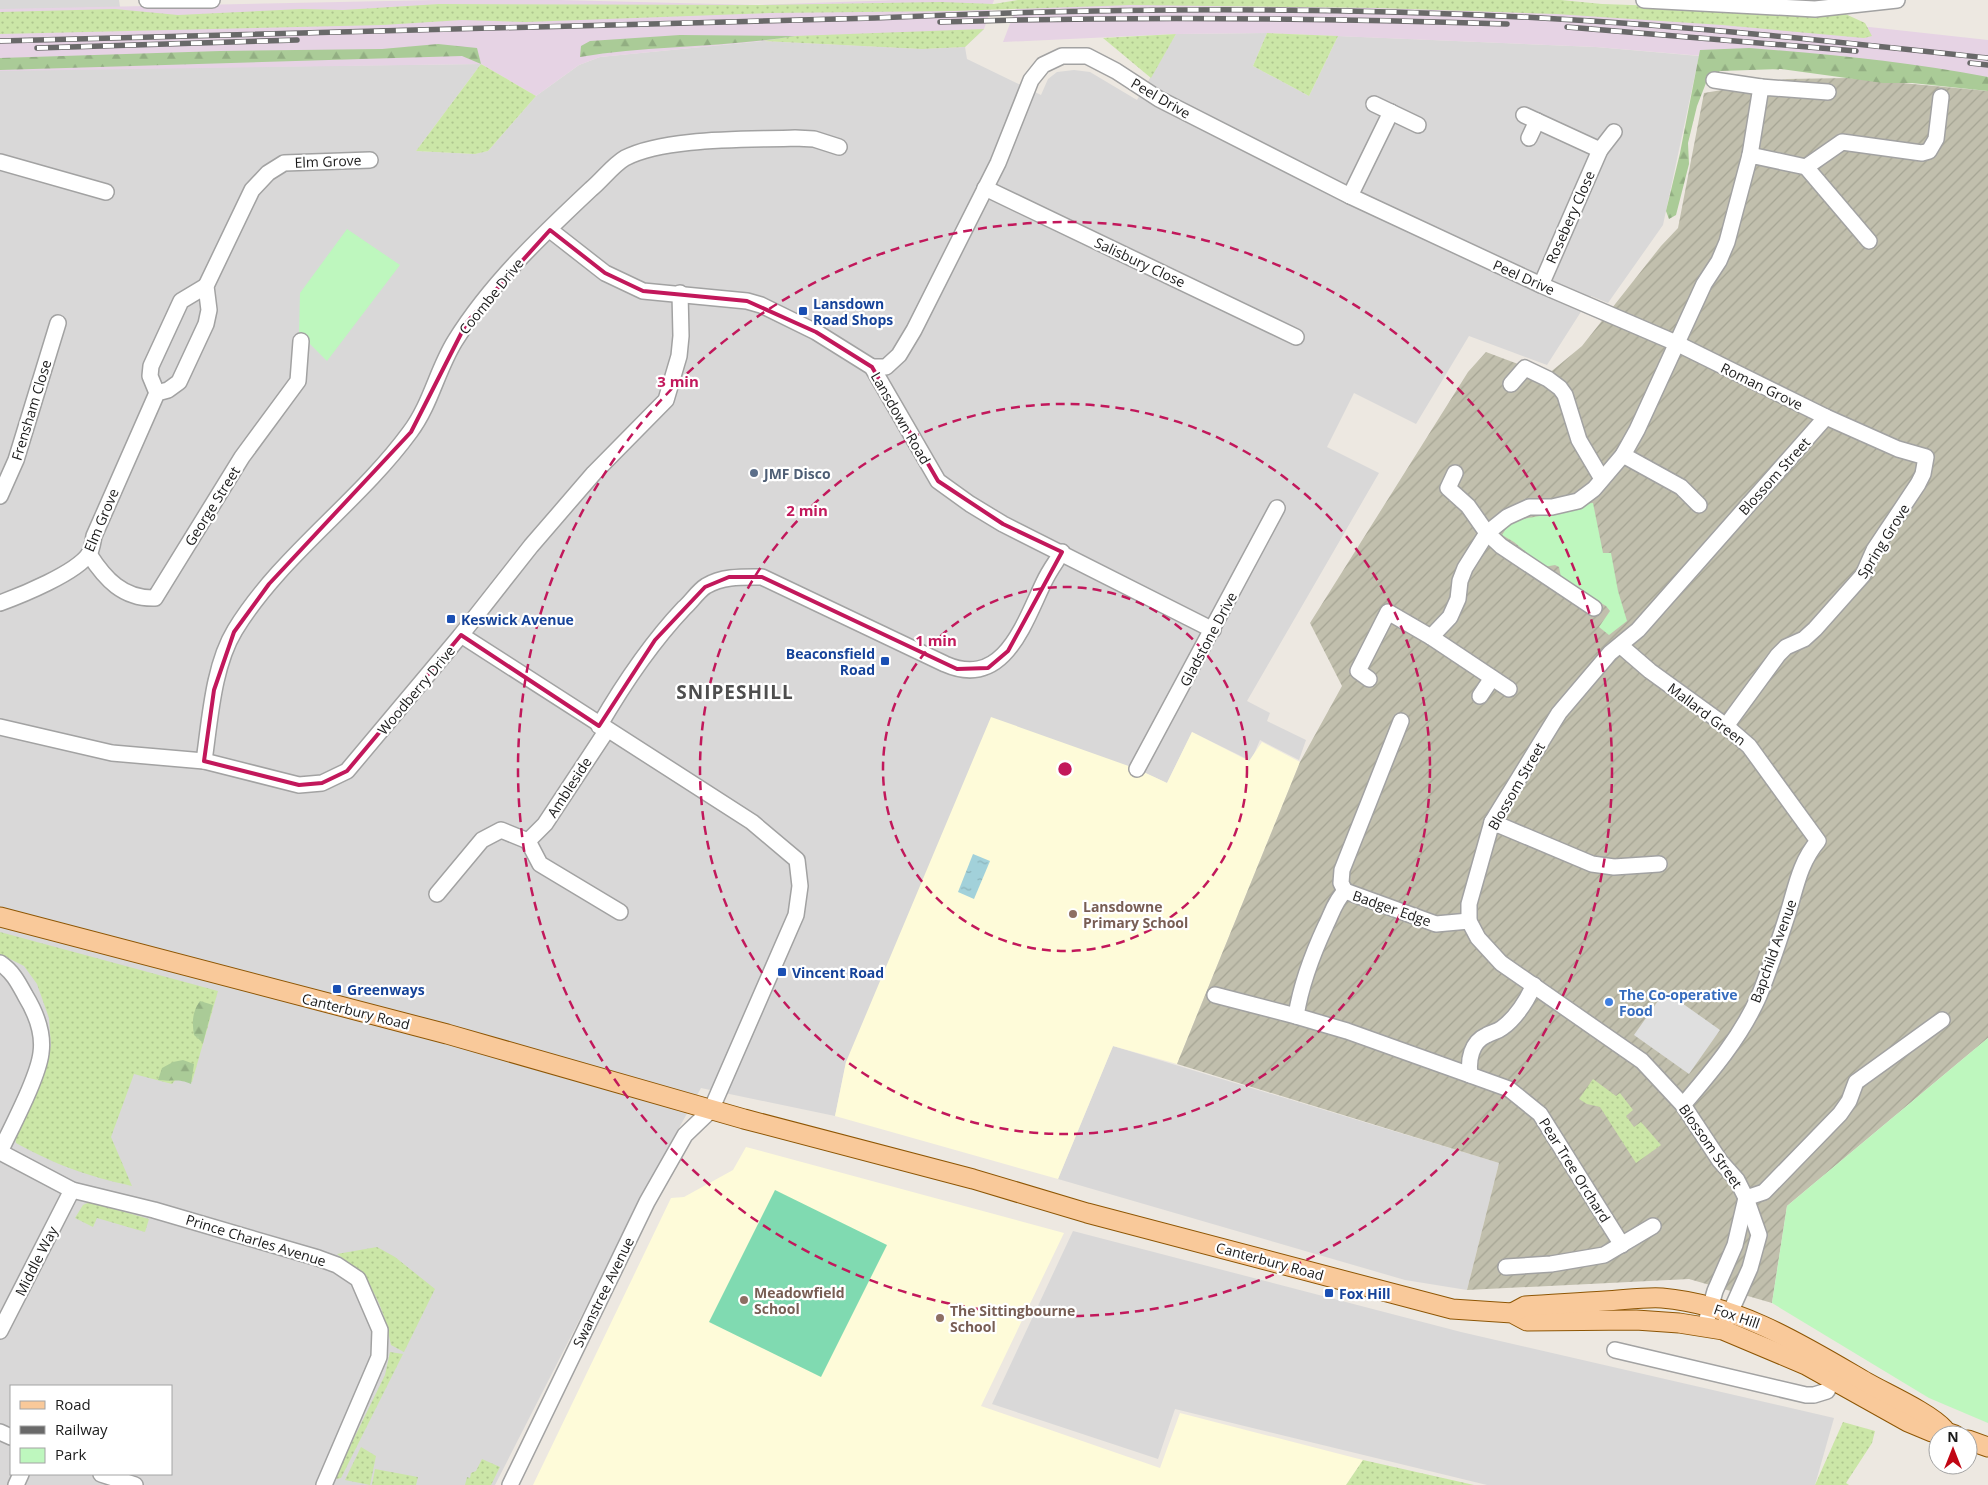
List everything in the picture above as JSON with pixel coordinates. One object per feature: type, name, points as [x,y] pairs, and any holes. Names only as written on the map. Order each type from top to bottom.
[{"type":"main road","name":"Canterbury Road","points":[[0,917],[447,1034],[711,1110],[973,1179],[1087,1213],[1452,1309]]},
{"type":"main road","name":"Fox Hill","points":[[1512,1313],[1525,1306],[1634,1298],[1662,1298],[1712,1307],[1731,1312],[1800,1342],[1834,1372]]},
{"type":"main road","name":"Fox Hill","points":[[1452,1309],[1512,1313],[1527,1320],[1636,1320],[1714,1328],[1834,1372],[1937,1421],[1942,1425]]},
{"type":"street","points":[[147,0],[212,0]]},
{"type":"street","points":[[1644,0],[1815,9],[1897,0]]},
{"type":"street","name":"Peel Drive","points":[[872,367],[886,367],[899,355],[923,312],[1012,130],[1031,80],[1043,65],[1062,56],[1087,56],[1116,71],[1159,100],[1350,196],[1541,285],[1600,310]]},
{"type":"street","points":[[1714,80],[1761,87],[1828,92]]},
{"type":"street","points":[[1431,637],[1450,617],[1458,599],[1460,581],[1465,568],[1487,533],[1507,517],[1529,507],[1552,507],[1578,501],[1602,479],[1623,454],[1637,430],[1704,284],[1719,261],[1728,242],[1750,155],[1761,87]]},
{"type":"street","points":[[1806,167],[1842,142],[1922,154],[1929,151],[1936,139],[1941,97]]},
{"type":"street","points":[[1374,104],[1418,125]]},
{"type":"street","points":[[1350,196],[1391,112]]},
{"type":"street","points":[[1529,138],[1530,118],[1600,150]]},
{"type":"street","name":"Rosebery Close","points":[[1541,285],[1600,150],[1614,132]]},
{"type":"street","name":"Coombe Drive","points":[[204,761],[214,690],[234,632],[269,584],[386,462],[411,432],[429,402],[442,363],[467,322],[519,260],[623,159],[648,149],[672,144],[795,138],[814,139],[839,147]]},
{"type":"street","points":[[1750,155],[1806,167],[1869,241]]},
{"type":"street","name":"Elm Grove","points":[[206,286],[252,190],[268,173],[284,163],[370,160]]},
{"type":"street","points":[[0,162],[106,192]]},
{"type":"street","name":"Salisbury Close","points":[[984,188],[1296,337]]},
{"type":"street","name":"Lansdown Road","points":[[550,230],[591,264],[620,282],[643,291],[761,305],[816,332],[872,367],[938,481],[1003,524],[1062,552],[1213,630]]},
{"type":"street","points":[[206,286],[209,310],[206,324],[179,382],[168,390],[157,393],[150,376],[151,366],[181,301],[206,286]]},
{"type":"street","name":"Woodberry Drive","points":[[0,727],[112,754],[204,761],[299,785],[322,783],[347,771],[461,635],[530,546],[594,473],[666,400],[679,356],[681,336],[680,294]]},
{"type":"street","name":"Roman Grove","points":[[1600,310],[1676,343],[1826,418],[1898,449],[1926,457]]},
{"type":"street","name":"Frensham Close","points":[[0,496],[16,460],[58,323]]},
{"type":"street","name":"George Street","points":[[89,554],[103,576],[127,594],[142,598],[155,598],[242,457],[298,381],[301,341]]},
{"type":"street","points":[[1511,384],[1525,368],[1548,379],[1560,388],[1565,395],[1579,440],[1602,479]]},
{"type":"street","name":"Elm Grove","points":[[0,603],[27,594],[73,568],[89,554],[105,510],[157,393]]},
{"type":"street","name":"Blossom Street","points":[[1714,1328],[1731,1312],[1750,1268],[1759,1235],[1746,1198],[1737,1180],[1720,1160],[1683,1105],[1642,1061],[1534,984],[1501,963],[1478,938],[1469,921],[1469,904],[1492,822],[1559,713],[1610,653],[1621,646],[1638,630],[1826,418]]},
{"type":"street","points":[[1623,454],[1681,488],[1699,505]]},
{"type":"street","name":"Spring Grove","points":[[1726,726],[1778,655],[1786,647],[1804,639],[1815,629],[1863,575],[1874,550],[1918,484],[1923,474],[1926,457]]},
{"type":"street","points":[[1454,472],[1448,488],[1468,506],[1487,533],[1501,546],[1594,608]]},
{"type":"street","name":"Gladstone Drive","points":[[1137,769],[1277,508]]},
{"type":"street","points":[[603,728],[627,678],[655,640],[705,587],[718,582],[729,578],[762,577],[957,669],[971,671],[988,668],[1008,651],[1029,617],[1045,580],[1062,552]]},
{"type":"street","points":[[1369,679],[1358,671],[1388,612],[1431,637],[1509,689]]},
{"type":"street","points":[[461,635],[752,822],[797,860],[800,886],[796,915],[711,1110]]},
{"type":"street","name":"Mallard Green","points":[[1621,646],[1650,671],[1726,726],[1749,746],[1818,841]]},
{"type":"street","points":[[1480,696],[1492,678]]},
{"type":"street","points":[[1296,1016],[1300,991],[1317,941],[1338,899],[1345,892],[1342,883],[1342,870],[1400,720]]},
{"type":"street","name":"Ambleside","points":[[528,841],[545,824],[603,728]]},
{"type":"street","points":[[1492,822],[1592,864],[1614,867],[1660,864]]},
{"type":"street","points":[[438,894],[482,840],[501,830],[528,841],[540,864],[620,912]]},
{"type":"street","name":"Bapchild Avenue","points":[[1683,1105],[1720,1062],[1758,997],[1788,914],[1801,867],[1809,852],[1818,841]]},
{"type":"street","name":"Badger Edge","points":[[1345,892],[1436,924],[1469,921]]},
{"type":"street","points":[[0,963],[12,972],[36,1014],[40,1031],[41,1054],[32,1082],[0,1152]]},
{"type":"street","points":[[1470,1075],[1468,1061],[1475,1045],[1486,1035],[1502,1028],[1527,1000],[1534,984]]},
{"type":"street","name":"Pear Tree Orchard","points":[[1214,995],[1347,1031],[1509,1089],[1540,1114],[1622,1245]]},
{"type":"street","name":"Blossom Street","points":[[1746,1198],[1764,1192],[1840,1114],[1850,1101],[1856,1082],[1942,1020]]},
{"type":"street","name":"Swanstree Avenue","points":[[510,1485],[648,1202],[685,1135],[711,1110]]},
{"type":"street","name":"Prince Charles Avenue","points":[[0,1152],[72,1190],[154,1210],[318,1258],[337,1265],[358,1279],[380,1330],[379,1357],[324,1485]]},
{"type":"street","name":"Middle Way","points":[[0,1331],[72,1190]]},
{"type":"street","name":"Blossom Street","points":[[1714,1328],[1712,1307],[1715,1291],[1735,1245],[1746,1198]]},
{"type":"street","points":[[1506,1267],[1585,1260],[1604,1255],[1653,1226]]},
{"type":"street","points":[[1616,1350],[1806,1395],[1820,1394],[1827,1391],[1834,1372]]},
{"type":"street","points":[[104,1475],[135,1485]]},
{"type":"highlighted area","points":[[550,230],[605,273],[643,291],[747,301],[816,332],[872,367],[938,481],[1003,524],[1062,552],[1008,651],[988,668],[957,669],[762,577],[729,577],[705,587],[655,640],[599,726],[461,635],[347,771],[322,783],[299,785],[204,761],[214,690],[234,632],[269,584],[411,432],[467,322]]},
{"type":"shaded area","points":[[0,0],[119,0],[120,7],[0,10]]},
{"type":"shaded area","points":[[437,0],[559,0],[758,5],[897,0],[994,0],[984,29],[965,47],[922,49],[763,41],[600,57],[579,65],[536,96],[481,64],[0,71],[0,9]]},
{"type":"shaded area","points":[[1019,0],[1372,0],[1601,4],[1842,24],[1988,40],[1988,87],[1811,65],[1596,47],[1267,33],[1176,34],[1003,42]]},
{"type":"shaded area","points":[[1267,33],[1253,66],[1309,96],[1338,36],[1596,47],[1699,56],[1663,225],[1608,303],[1591,296],[1547,365],[1469,336],[1416,424],[1354,393],[1327,447],[1379,473],[1247,701],[1270,713],[1267,721],[1306,740],[1299,760],[1260,740],[1251,761],[1192,732],[1167,783],[1137,769],[846,1062],[835,1116],[701,1088],[656,1170],[495,1485],[0,1485],[0,70],[481,64],[416,151],[475,154],[488,151],[536,96],[579,65],[600,57],[763,41],[922,49],[965,47],[967,59],[1041,95],[1048,79],[1057,72],[1074,70],[1090,72],[1137,100],[1176,34]]},
{"type":"shaded area","points":[[1848,78],[1988,91],[1988,1038],[1787,1206],[1772,1303],[1689,1279],[1467,1290],[1499,1163],[1177,1064],[1300,762],[1342,686],[1310,623],[1468,372],[1486,352],[1547,375],[1582,346],[1661,246],[1678,228],[1704,93],[1787,79]]},
{"type":"shaded area","name":"Lansdowne Primary School","points":[[991,717],[1137,769],[1167,783],[1192,732],[1249,761],[1262,742],[1300,762],[1177,1064],[1113,1046],[1058,1179],[835,1116],[846,1062]]},
{"type":"shaded area","points":[[1665,991],[1720,1030],[1689,1074],[1634,1035]]},
{"type":"shaded area","points":[[1113,1046],[1499,1163],[1467,1290],[1405,1280],[1058,1179]]},
{"type":"shaded area","points":[[746,1147],[1064,1233],[981,1406],[1160,1468],[1180,1413],[1363,1460],[1346,1485],[533,1485],[671,1198],[684,1197],[733,1170]]},
{"type":"shaded area","points":[[1073,1231],[1461,1332],[1834,1418],[1815,1485],[1487,1485],[1175,1409],[1158,1459],[992,1404]]},
{"type":"green space","points":[[1018,0],[1561,0],[1602,4],[1841,12],[1865,23],[1872,36],[1864,38],[1722,25],[1556,14],[1377,8],[1131,5],[954,11],[770,13],[526,22],[462,20],[383,25],[0,34],[0,12],[115,9],[178,15],[302,9],[343,10],[439,4],[758,5],[941,2],[994,4]]},
{"type":"green space","points":[[984,29],[965,47],[922,49],[763,41],[795,36]]},
{"type":"green space","points":[[1267,33],[1338,36],[1309,96],[1253,66]]},
{"type":"green space","points":[[1176,34],[1151,78],[1103,38]]},
{"type":"green space","points":[[680,35],[795,36],[741,43],[634,50],[580,57],[581,46],[590,41]]},
{"type":"green space","points":[[438,44],[477,48],[481,64],[462,56],[0,70],[0,58],[220,51],[382,49]]},
{"type":"green space","points":[[1749,48],[1869,59],[1988,77],[1988,91],[1912,83],[1883,83],[1781,69],[1720,71],[1706,83],[1697,106],[1688,143],[1689,164],[1676,215],[1669,219],[1666,211],[1680,153],[1700,50]]},
{"type":"green space","points":[[481,64],[536,96],[488,151],[475,154],[416,151]]},
{"type":"green space","points":[[347,229],[400,265],[327,361],[299,333],[300,293]]},
{"type":"green space","points":[[1593,503],[1603,553],[1611,553],[1618,591],[1627,621],[1609,635],[1599,627],[1610,611],[1606,606],[1566,582],[1561,577],[1559,567],[1555,565],[1544,567],[1514,542],[1502,535],[1507,527],[1517,520],[1557,513],[1582,504]]},
{"type":"green space","points":[[0,932],[218,991],[192,1082],[177,1078],[172,1084],[134,1074],[111,1137],[132,1186],[72,1169],[16,1143],[14,1131],[51,1046],[49,1018],[37,984],[24,966],[0,954]]},
{"type":"green space","points":[[200,1001],[213,1005],[203,1043],[194,1035],[193,1026],[194,1013]]},
{"type":"green space","points":[[1988,1038],[1988,1423],[1929,1398],[1772,1303],[1787,1206]]},
{"type":"green space","points":[[183,1060],[194,1064],[191,1084],[179,1081],[158,1080],[162,1068],[173,1062]]},
{"type":"green space","points":[[1593,1079],[1616,1096],[1620,1093],[1633,1110],[1626,1116],[1634,1127],[1641,1122],[1661,1145],[1636,1163],[1600,1107],[1587,1104],[1579,1099]]},
{"type":"green space","points":[[775,1190],[887,1245],[821,1377],[709,1322]]},
{"type":"green space","points":[[90,1202],[149,1219],[145,1232],[97,1218],[93,1227],[75,1218],[83,1205]]},
{"type":"green space","points":[[377,1247],[395,1257],[435,1289],[404,1352],[391,1345],[380,1305],[367,1283],[349,1263],[337,1254]]},
{"type":"green space","points":[[390,1352],[403,1354],[341,1478],[336,1479],[335,1477],[385,1375]]},
{"type":"green space","points":[[1843,1422],[1875,1431],[1872,1443],[1846,1483],[1849,1485],[1815,1485]]},
{"type":"green space","points":[[361,1447],[376,1456],[370,1485],[345,1480]]},
{"type":"green space","points":[[482,1459],[500,1467],[491,1485],[465,1485],[467,1477],[470,1478],[471,1473],[476,1471]]},
{"type":"green space","points":[[1363,1460],[1474,1485],[1346,1485]]},
{"type":"green space","points":[[375,1469],[418,1477],[416,1485],[372,1485]]},
{"type":"water","points":[[973,854],[990,861],[974,899],[958,892]]},
{"type":"railway","points":[[0,41],[1125,10],[1291,10],[1458,14],[1597,21],[1765,35],[1988,58]]},
{"type":"railway","points":[[940,22],[1224,19],[1507,24]]},
{"type":"railway","points":[[1567,27],[1856,51]]},
{"type":"railway","points":[[37,48],[297,40]]},
{"type":"railway","points":[[1970,63],[1988,65]]},
{"type":"place","name":"Lansdown Road Shops","points":[[803,311]]},
{"type":"place","name":"JMF Disco","points":[[754,473]]},
{"type":"place","name":"Keswick Avenue","points":[[451,619]]},
{"type":"place","name":"Beaconsfield Road","points":[[885,661]]},
{"type":"place","name":"Lansdowne Primary School","points":[[1073,914]]},
{"type":"place","name":"Vincent Road","points":[[782,972]]},
{"type":"place","name":"Greenways","points":[[337,989]]},
{"type":"place","name":"The Co-operative Food","points":[[1609,1002]]},
{"type":"place","name":"Fox Hill","points":[[1329,1293]]},
{"type":"place","name":"Meadowfield School","points":[[744,1300]]},
{"type":"place","name":"The Sittingbourne School","points":[[940,1318]]},
{"type":"district","name":"SNIPESHILL","points":[[735,692]]}]
